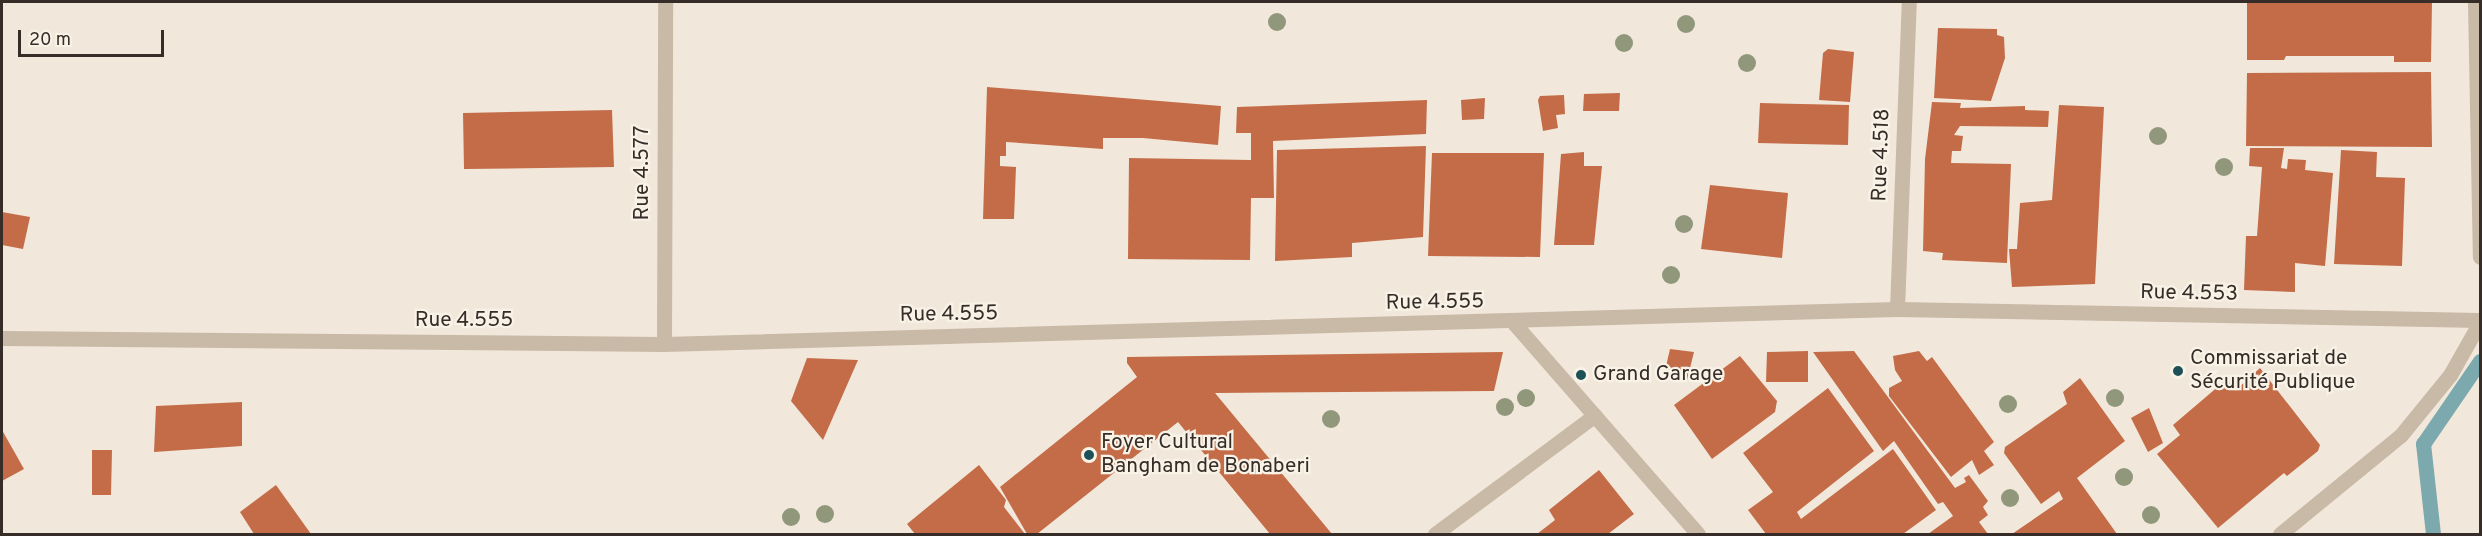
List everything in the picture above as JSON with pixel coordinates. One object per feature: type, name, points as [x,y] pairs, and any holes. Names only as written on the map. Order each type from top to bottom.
[{"type":"street","name":"Rue 4.577","points":[[664,344],[665,2]]},
{"type":"street","name":"Rue 4.518","points":[[1897,309],[1909,2]]},
{"type":"street","points":[[2475,2],[2481,257]]},
{"type":"street","name":"Rue 4.555","points":[[2,338],[664,344],[1514,322],[1897,309]]},
{"type":"street","name":"Rue 4.553","points":[[1897,309],[2481,321]]},
{"type":"street","points":[[2284,533],[2401,435],[2450,375],[2481,321]]},
{"type":"street","points":[[1514,322],[1698,534]]},
{"type":"street","points":[[1435,534],[1595,415]]},
{"type":"building","points":[[2247,2],[2432,2],[2431,62],[2394,62],[2394,56],[2286,56],[2284,60],[2247,60]]},
{"type":"building","points":[[1938,28],[1997,29],[1997,35],[2004,37],[2005,58],[1991,101],[1934,98]]},
{"type":"building","points":[[1828,49],[1854,52],[1850,102],[1819,100],[1823,53]]},
{"type":"building","points":[[2431,72],[2432,147],[2246,146],[2247,73]]},
{"type":"building","points":[[987,87],[1221,106],[1218,145],[1143,138],[1103,138],[1103,149],[1006,142],[1006,156],[1000,156],[1000,166],[1016,167],[1014,219],[983,219]]},
{"type":"building","points":[[1620,93],[1619,111],[1583,111],[1584,94]]},
{"type":"building","points":[[1564,95],[1565,114],[1556,115],[1558,128],[1543,131],[1538,100],[1540,96]]},
{"type":"building","points":[[1485,98],[1484,119],[1462,120],[1461,100]]},
{"type":"building","points":[[1427,100],[1426,134],[1273,141],[1274,198],[1251,198],[1250,260],[1128,259],[1129,158],[1251,160],[1251,133],[1236,133],[1237,107]]},
{"type":"building","points":[[1932,102],[1961,103],[1960,108],[2025,106],[2025,110],[2049,111],[2048,127],[1960,126],[1954,135],[1963,136],[1961,151],[1952,151],[1951,163],[2011,164],[2007,263],[1942,260],[1943,253],[1923,251],[1925,159]]},
{"type":"building","points":[[1760,103],[1849,105],[1848,145],[1758,143]]},
{"type":"building","points":[[2059,105],[2104,107],[2095,284],[2012,287],[2009,249],[2017,249],[2020,203],[2052,200]]},
{"type":"building","points":[[612,110],[614,167],[464,169],[463,113]]},
{"type":"building","points":[[1426,146],[1423,237],[1352,243],[1352,257],[1275,261],[1277,150]]},
{"type":"building","points":[[2250,148],[2284,148],[2281,168],[2287,169],[2288,159],[2306,160],[2305,170],[2333,173],[2325,266],[2295,263],[2295,292],[2244,290],[2246,236],[2257,236],[2262,167],[2249,166]]},
{"type":"building","points":[[2341,150],[2377,152],[2376,177],[2405,178],[2402,266],[2334,264]]},
{"type":"building","points":[[1584,152],[1584,166],[1602,166],[1594,245],[1554,245],[1561,154]]},
{"type":"building","points":[[1432,153],[1544,153],[1540,257],[1428,256]]},
{"type":"building","points":[[1710,185],[1788,193],[1782,258],[1701,249]]},
{"type":"building","points":[[2,212],[30,217],[23,249],[2,245]]},
{"type":"building","points":[[1670,349],[1694,352],[1687,380],[1664,375]]},
{"type":"building","points":[[1808,351],[1808,382],[1766,382],[1767,352]]},
{"type":"building","points":[[1854,351],[1955,488],[1966,482],[1964,478],[1969,475],[1988,501],[1983,507],[1988,515],[1979,522],[1988,534],[1928,534],[1953,516],[1943,502],[1938,504],[1894,441],[1883,451],[1813,352]]},
{"type":"building","points":[[1919,351],[1927,361],[1932,357],[1994,442],[1984,451],[1994,465],[1979,475],[1972,460],[1951,477],[1889,396],[1889,388],[1902,381],[1895,370],[1893,356]]},
{"type":"building","name":"Foyer Cultural Bangham de Bonaberi","points":[[1503,352],[1494,391],[1215,393],[1332,534],[1270,534],[1178,422],[1037,534],[1027,534],[1000,487],[1137,377],[1127,363],[1127,357]]},
{"type":"building","points":[[1740,356],[1777,401],[1775,412],[1712,459],[1674,405]]},
{"type":"building","points":[[807,358],[858,360],[823,440],[791,401]]},
{"type":"building","points":[[2260,368],[2320,445],[2318,451],[2287,476],[2284,473],[2218,528],[2157,454],[2180,435],[2173,425],[2227,379],[2236,390]]},
{"type":"building","points":[[2080,378],[2125,441],[2077,478],[2117,534],[2012,534],[2063,499],[2059,491],[2041,504],[2004,453],[2005,447],[2067,404],[2063,392]]},
{"type":"building","points":[[1828,388],[1874,451],[1797,512],[1801,519],[1893,449],[1936,510],[1903,534],[1766,534],[1748,510],[1773,492],[1743,453]]},
{"type":"building","points":[[242,402],[242,446],[154,452],[156,406]]},
{"type":"building","points":[[2149,408],[2163,443],[2148,452],[2131,418]]},
{"type":"building","points":[[2,430],[24,469],[2,481]]},
{"type":"building","points":[[92,450],[112,450],[111,495],[92,495]]},
{"type":"building","points":[[979,465],[1006,500],[1004,507],[1025,534],[915,534],[907,524]]},
{"type":"building","points":[[1599,470],[1634,514],[1608,534],[1537,534],[1555,520],[1549,510]]},
{"type":"building","points":[[276,485],[311,534],[254,534],[240,512]]},
{"type":"waterway","points":[[2433,534],[2423,444],[2480,361]]},
{"type":"place","name":"Commissariat de Sécurité Publique","points":[[2178,371]]},
{"type":"place","name":"Grand Garage","points":[[1581,375]]},
{"type":"place","name":"Foyer Cultural Bangham de Bonaberi","points":[[1089,455]]}]
